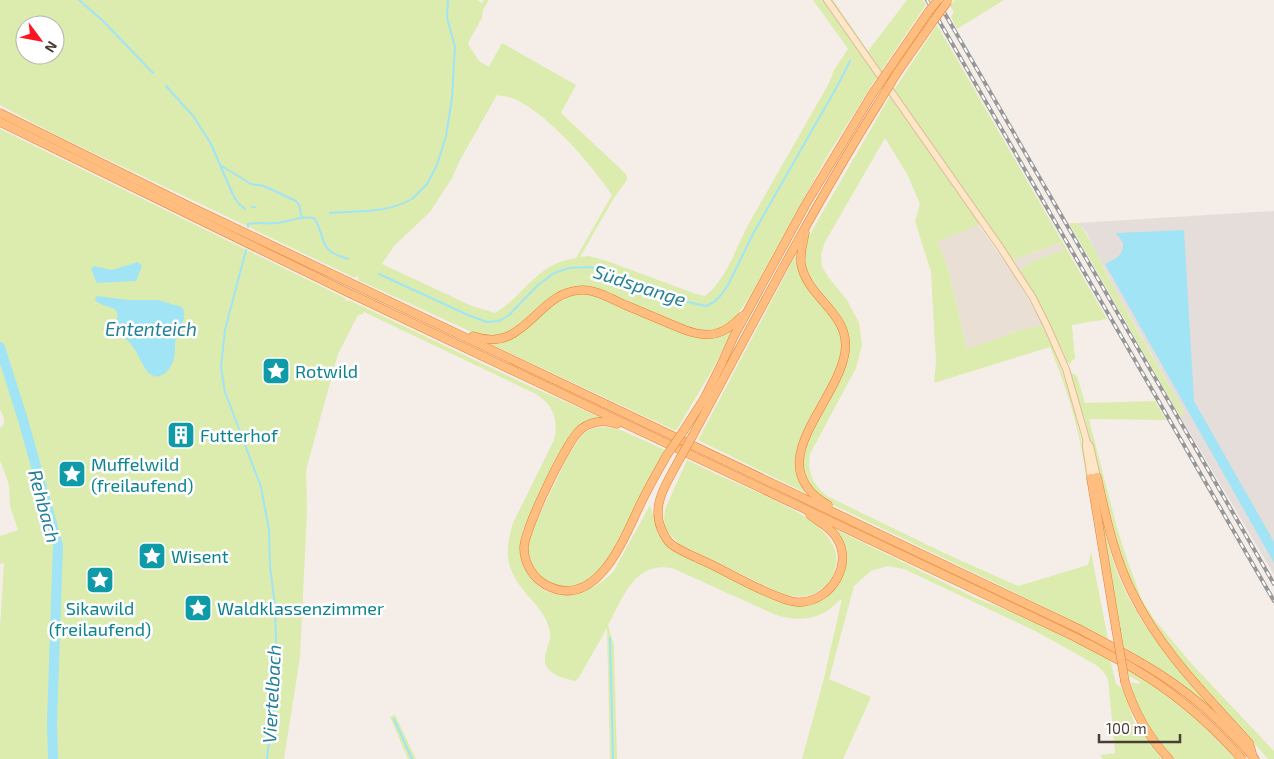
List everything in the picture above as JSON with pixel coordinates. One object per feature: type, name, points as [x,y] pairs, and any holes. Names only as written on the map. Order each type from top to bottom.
[{"type":"highway","points":[[638,430],[611,422],[598,422],[586,426],[575,435],[545,493],[525,538],[525,558],[531,571],[539,580],[552,588],[566,590],[581,588],[588,584],[602,573],[620,547],[667,455],[708,391],[749,309],[814,191],[892,65],[938,0]]},
{"type":"highway","points":[[804,508],[836,537],[841,549],[842,560],[838,577],[827,591],[810,601],[796,602],[783,599],[686,552],[671,544],[659,522],[659,504],[662,491],[806,226],[847,153],[897,73],[948,1]]},
{"type":"highway","points":[[0,113],[195,209],[1069,624],[1132,657],[1166,678],[1204,707],[1254,758]]},
{"type":"highway","points":[[0,122],[347,292],[1049,625],[1133,668],[1158,684],[1197,714],[1242,759]]},
{"type":"highway","points":[[806,226],[801,253],[802,267],[812,287],[840,322],[846,344],[838,372],[802,447],[799,466],[802,479],[809,491],[842,516]]},
{"type":"highway","points":[[452,331],[466,333],[486,340],[504,338],[521,328],[556,298],[581,290],[599,293],[685,330],[704,335],[716,334],[728,329],[749,309]]},
{"type":"highway","points":[[1094,478],[1125,578],[1139,607],[1170,653],[1249,744],[1254,758]]},
{"type":"highway","points":[[1094,478],[1125,682],[1130,699],[1145,730],[1168,759]]},
{"type":"main road","points":[[827,0],[1020,277],[1047,326],[1066,369],[1086,442],[1090,446],[1094,478]]},
{"type":"shaded area","points":[[1274,211],[1274,575],[1180,416],[1185,413],[1113,286],[1086,232],[1078,223]]},
{"type":"shaded area","points":[[978,224],[1017,280],[1043,325],[1020,330],[967,349],[947,265],[937,242]]},
{"type":"shaded area","points":[[1060,243],[1064,250],[1033,261],[1020,270],[1013,260]]},
{"type":"green space","points":[[0,0],[477,0],[482,3],[484,0],[489,0],[468,44],[479,61],[489,67],[502,43],[576,85],[561,113],[626,174],[627,180],[614,198],[580,257],[589,256],[607,261],[705,296],[719,282],[747,227],[829,83],[834,70],[848,49],[813,0],[833,0],[868,51],[907,0],[923,0],[926,5],[875,80],[828,155],[749,298],[734,319],[724,327],[710,332],[698,331],[666,319],[600,289],[575,287],[557,293],[518,326],[504,335],[476,334],[358,280],[359,277],[356,276],[355,278],[50,132],[0,105]],"holes":[[[497,95],[510,97],[539,115],[567,140],[612,195],[576,258],[551,266],[495,313],[472,306],[382,264],[394,246],[430,212],[452,178],[460,160]]]},
{"type":"green space","points":[[955,0],[1004,0],[957,29],[951,17],[954,12],[950,6]]},
{"type":"green space","points":[[937,25],[1107,319],[1072,325],[1075,359],[1070,364],[1067,362],[1047,318],[1020,270],[1033,261],[1064,250],[1060,243],[1013,260],[894,90]]},
{"type":"green space","points":[[890,96],[980,224],[937,242],[947,265],[967,349],[1020,330],[1043,325],[1052,345],[1072,404],[1090,485],[1087,485],[1082,450],[1073,415],[1050,347],[934,383],[936,362],[931,272],[915,221],[920,204],[907,174],[885,138],[825,242],[821,254],[822,267],[847,300],[859,323],[862,345],[856,368],[810,454],[809,467],[812,478],[827,496],[942,552],[1018,586],[1088,565],[1091,552],[1108,639],[827,502],[811,488],[802,469],[803,457],[811,432],[837,381],[849,350],[848,332],[841,317],[811,279],[806,264],[806,248],[814,227]]},
{"type":"green space","points":[[0,129],[345,298],[345,300],[349,300],[523,383],[602,418],[587,422],[523,529],[521,553],[524,564],[528,574],[544,590],[555,594],[568,595],[580,593],[604,580],[613,572],[650,505],[659,533],[664,540],[784,602],[807,604],[839,582],[840,540],[835,529],[978,599],[1019,615],[1110,659],[1116,684],[1123,689],[1134,722],[1162,759],[1102,759],[1101,755],[1115,753],[1108,679],[1096,665],[1039,633],[936,584],[904,569],[887,566],[871,571],[854,586],[829,679],[871,697],[843,759],[802,759],[824,678],[842,599],[827,611],[815,617],[789,618],[776,615],[672,568],[659,567],[648,570],[639,576],[625,593],[608,625],[614,646],[617,759],[610,759],[607,628],[578,679],[574,681],[552,673],[545,664],[550,636],[546,619],[516,579],[509,563],[508,545],[513,523],[554,440],[556,426],[553,413],[547,403],[536,394],[364,312],[358,315],[338,354],[306,470],[307,511],[300,657],[284,759],[0,759],[0,629],[4,563],[0,564],[0,536],[18,530],[10,506],[9,485],[0,460],[0,428],[4,424],[4,419],[0,409]]},
{"type":"green space","points":[[1069,223],[1078,223],[1089,238],[1122,302],[1185,413],[1180,416]]},
{"type":"green space","points":[[798,251],[798,259],[829,308],[841,336],[839,358],[835,371],[795,457],[797,475],[808,494],[698,440]]},
{"type":"green space","points":[[576,294],[601,298],[693,335],[736,327],[676,431],[488,343],[515,336],[530,326],[558,301]]},
{"type":"green space","points":[[1070,372],[1077,376],[1085,403],[1155,401],[1166,420],[1089,419],[1117,528],[1142,600],[1154,619],[1190,662],[1274,751],[1274,759],[1268,759],[1186,666],[1148,617],[1130,585],[1115,541],[1085,420]]},
{"type":"green space","points":[[608,427],[621,430],[665,450],[612,552],[598,571],[584,583],[574,586],[554,584],[546,580],[532,565],[527,549],[531,532],[567,458],[583,433],[594,428]]},
{"type":"green space","points":[[687,460],[793,509],[821,530],[831,541],[836,555],[835,571],[829,582],[821,590],[810,595],[786,595],[680,545],[666,530],[664,520],[665,509]]},
{"type":"green space","points":[[1102,520],[1119,578],[1133,605],[1169,658],[1226,723],[1176,682],[1123,647]]},
{"type":"green space","points":[[1127,668],[1186,710],[1239,759],[1171,759],[1155,739],[1131,692],[1133,691],[1131,682],[1139,684],[1140,682],[1129,676]]},
{"type":"green space","points":[[395,715],[416,759],[408,759],[390,717]]},
{"type":"water","points":[[1184,230],[1194,401],[1274,542],[1274,563],[1105,264],[1118,256],[1122,251],[1123,243],[1116,233]]},
{"type":"water","points":[[138,262],[142,266],[136,281],[97,283],[91,269],[94,266],[112,270]]},
{"type":"water","name":"Ententeich","points":[[96,296],[130,300],[158,300],[182,307],[184,315],[175,343],[174,358],[164,374],[155,376],[147,371],[132,345],[114,330],[118,317],[116,310],[95,300]]},
{"type":"waterway","name":"Viertelbach","points":[[79,0],[103,21],[153,73]]},
{"type":"waterway","points":[[412,199],[427,184],[437,165],[446,136],[452,98],[455,47],[447,18],[448,0]]},
{"type":"waterway","name":"Südspange","points":[[379,274],[487,322],[499,321],[509,315],[538,285],[554,273],[569,268],[590,267],[688,302],[706,306],[714,302],[728,285],[754,232],[850,61]]},
{"type":"waterway","name":"Viertelbach","points":[[166,86],[194,117],[211,144],[234,197],[245,209]]},
{"type":"waterway","name":"Viertelbach","points":[[220,165],[251,184],[264,186],[296,201],[302,218]]},
{"type":"waterway","points":[[330,213],[381,209],[410,200]]},
{"type":"waterway","name":"Südspange","points":[[248,227],[248,224],[252,223],[277,223],[299,218],[314,218],[329,250],[348,259]]},
{"type":"waterway","name":"Viertelbach","points":[[246,250],[225,330],[221,367],[225,392],[261,487],[269,530],[270,566],[275,606],[277,674],[267,759]]},
{"type":"waterway","name":"Rehbach","points":[[0,347],[23,420],[58,545],[52,721],[53,759]]},
{"type":"waterway","name":"Rehbach","points":[[19,419],[23,420]]},
{"type":"waterway","points":[[610,638],[613,759]]},
{"type":"waterway","points":[[394,719],[412,759]]},
{"type":"railway","points":[[927,0],[1274,601]]},
{"type":"railway","points":[[937,0],[1274,584]]},
{"type":"place","name":"Rotwild","points":[[276,371]]},
{"type":"place","name":"Futterhof","points":[[181,435]]},
{"type":"place","name":"Muffelwild (freilaufend)","points":[[72,474]]},
{"type":"place","name":"Wisent","points":[[152,556]]},
{"type":"place","name":"Sikawild (freilaufend)","points":[[100,580]]},
{"type":"place","name":"Waldklassenzimmer","points":[[198,608]]}]
